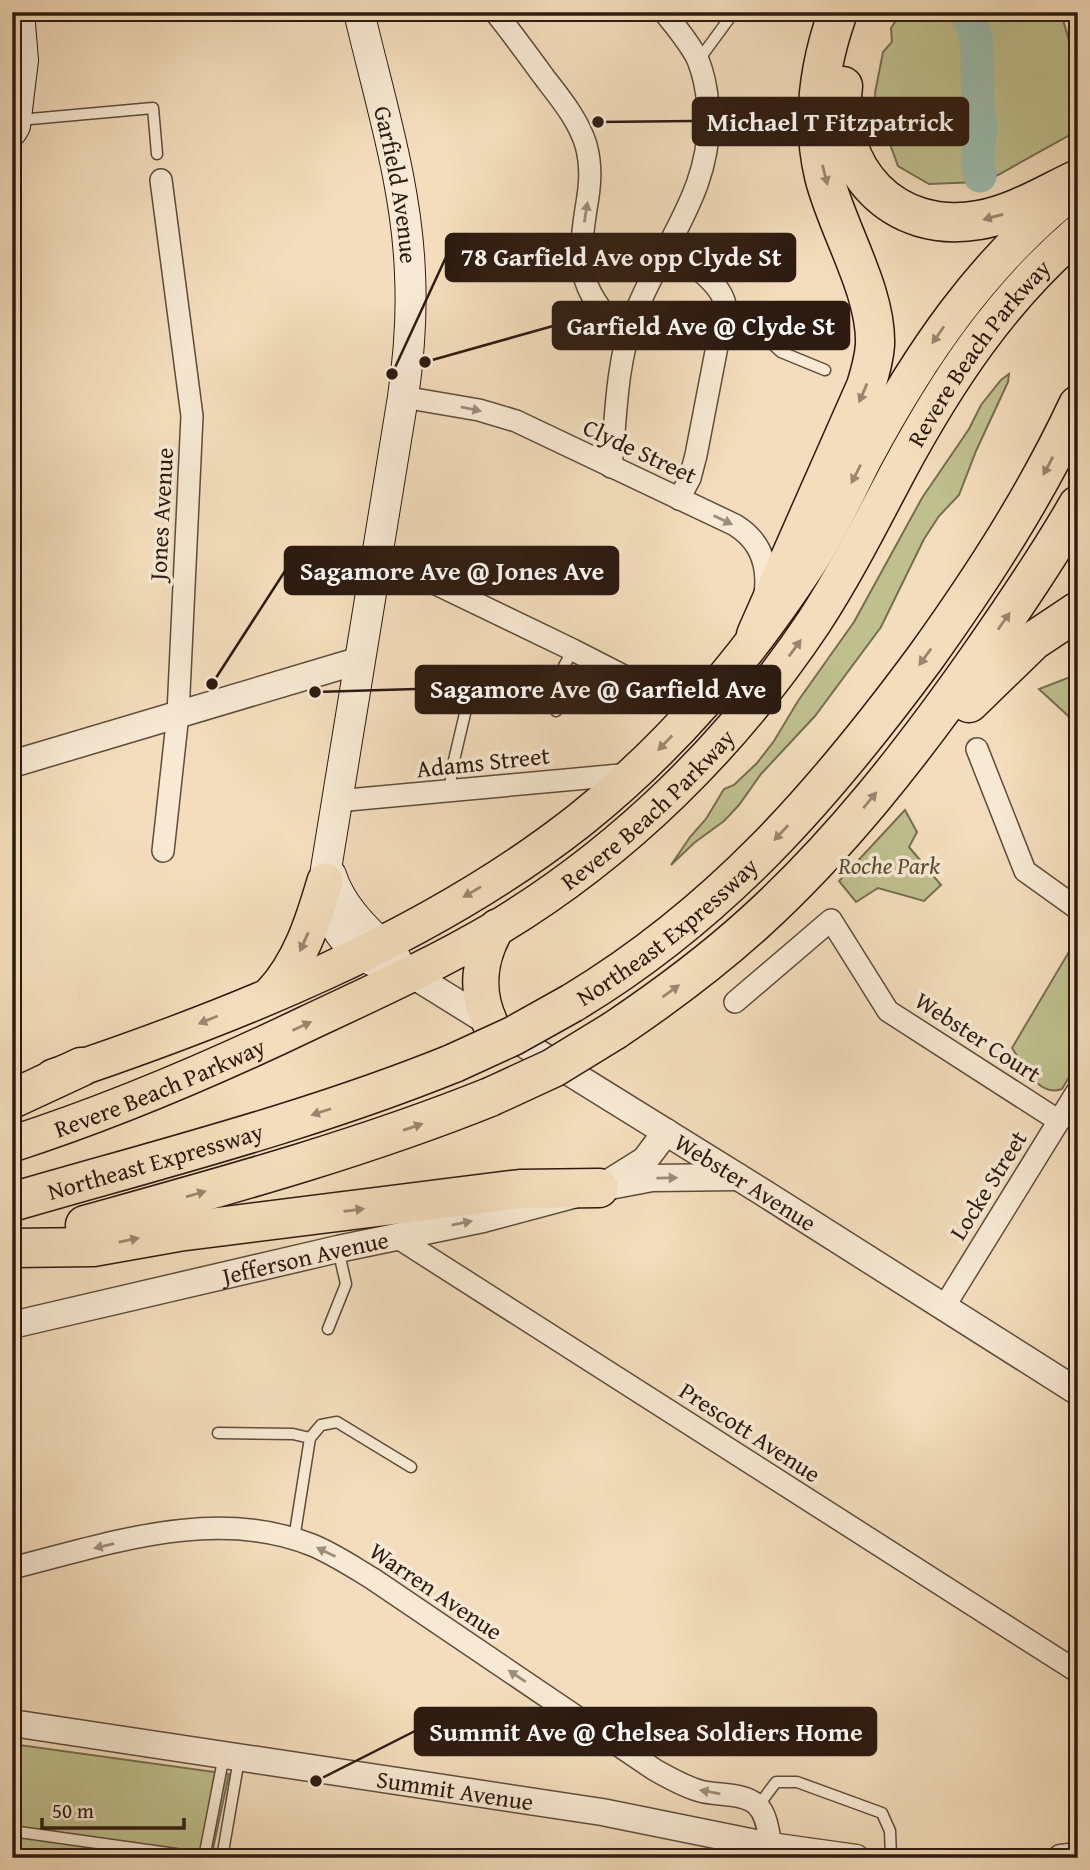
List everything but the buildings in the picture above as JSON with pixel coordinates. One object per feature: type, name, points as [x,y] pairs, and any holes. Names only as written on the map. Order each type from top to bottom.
[{"type":"highway","points":[[756,635],[866,386],[874,359],[872,311],[836,215],[820,154],[820,82],[825,53],[838,12]]},
{"type":"highway","points":[[863,12],[844,77],[844,130],[852,156],[865,179],[891,203],[918,218],[963,223],[1006,213],[1078,179]]},
{"type":"highway","name":"Revere Beach Parkway","points":[[12,1089],[157,1041],[270,995],[370,949],[452,904],[530,856],[581,819],[634,773],[694,712],[756,635],[818,548],[896,401],[943,328],[995,263],[1042,217],[1078,188]]},
{"type":"highway","name":"Revere Beach Parkway","points":[[12,1144],[121,1106],[219,1065],[411,974],[497,928],[552,892],[634,828],[706,758],[754,703],[796,648],[834,590],[918,436],[970,351],[1013,295],[1078,233]]},
{"type":"highway","name":"Northeast Expressway","points":[[12,1202],[292,1121],[388,1089],[502,1041],[572,1003],[630,967],[711,902],[761,855],[830,778],[909,679],[997,554],[1048,466],[1078,405]]},
{"type":"highway","name":"Northeast Expressway","points":[[12,1247],[326,1157],[424,1123],[552,1068],[615,1030],[700,969],[755,922],[828,848],[960,685],[1022,596],[1078,505]]},
{"type":"highway","points":[[905,755],[982,692],[1004,667],[1033,641],[1078,611]]},
{"type":"highway","points":[[270,995],[285,978],[302,948],[326,869]]},
{"type":"highway","points":[[490,1023],[482,996],[481,966],[497,928]]},
{"type":"highway","points":[[12,1099],[81,1067]]},
{"type":"highway","points":[[12,1247],[93,1247],[178,1232],[507,1190],[599,1188]]},
{"type":"main road","points":[[14,126],[19,12]]},
{"type":"main road","name":"Garfield Avenue","points":[[359,12],[392,147],[404,215],[410,273],[410,342],[404,397],[326,869],[326,904],[332,921],[344,939],[370,949],[411,974]]},
{"type":"street","points":[[495,12],[567,107],[582,136],[590,179],[582,245],[583,274],[599,309],[627,339]]},
{"type":"street","points":[[611,467],[627,339],[640,301],[695,195],[707,151],[708,102],[698,61],[664,12]]},
{"type":"street","name":"Jones Avenue","points":[[161,180],[192,416],[178,714],[163,851]]},
{"type":"street","points":[[667,248],[694,267],[725,300],[696,455],[690,478],[679,499]]},
{"type":"street","name":"Clyde Street","points":[[404,397],[504,416],[735,525],[749,535],[764,561],[764,603],[756,635]]},
{"type":"street","points":[[376,555],[694,712]]},
{"type":"street","points":[[12,764],[360,660]]},
{"type":"street","points":[[976,749],[1025,871],[1078,909]]},
{"type":"street","name":"Adams Street","points":[[337,801],[634,773]]},
{"type":"street","name":"Webster Court","points":[[735,1002],[831,920],[888,1011],[1059,1121]]},
{"type":"street","name":"Webster Avenue","points":[[411,974],[1078,1392]]},
{"type":"street","name":"Locke Street","points":[[944,1307],[1078,1090]]},
{"type":"street","name":"Jefferson Avenue","points":[[599,1188],[645,1160],[666,1132]]},
{"type":"street","name":"Jefferson Avenue","points":[[12,1325],[394,1236],[483,1219],[599,1188],[652,1178],[737,1177]]},
{"type":"street","name":"Prescott Avenue","points":[[394,1236],[1078,1672]]},
{"type":"street","name":"Warren Avenue","points":[[12,1567],[126,1540],[193,1529],[242,1529],[294,1539],[352,1566],[680,1784],[703,1792],[750,1800],[758,1806]]},
{"type":"street","name":"Summit Avenue","points":[[12,1723],[602,1812],[772,1852],[856,1858]]},
{"type":"street","points":[[758,1806],[764,1816],[772,1852]]},
{"type":"street","points":[[1062,1858],[1078,1856]]},
{"type":"lane","points":[[698,61],[734,12]]},
{"type":"lane","points":[[14,126],[153,108],[157,154]]},
{"type":"lane","points":[[725,310],[750,314],[781,352],[825,370]]},
{"type":"lane","points":[[556,711],[564,666],[573,650]]},
{"type":"lane","points":[[451,792],[451,774],[467,705]]},
{"type":"lane","points":[[328,1329],[346,1284],[338,1249]]},
{"type":"lane","points":[[294,1539],[310,1438],[321,1425],[337,1422],[411,1467]]},
{"type":"lane","points":[[218,1433],[293,1434],[310,1438]]},
{"type":"lane","points":[[12,1831],[204,1858],[214,1808],[232,1755]]},
{"type":"lane","points":[[222,1858],[232,1755]]},
{"type":"lane","points":[[758,1806],[776,1782],[797,1782],[882,1813],[890,1831],[891,1858]]},
{"type":"green space","points":[[902,12],[1060,12],[1075,69],[1078,127],[1075,132],[998,175],[979,182],[929,184],[898,166],[876,105],[875,93],[883,52],[892,42],[891,28]]},
{"type":"green space","points":[[1009,374],[1008,382],[959,495],[939,516],[924,539],[881,627],[815,716],[761,774],[739,805],[671,865],[706,819],[724,789],[734,785],[757,763],[774,741],[798,701],[854,622],[922,498],[969,429],[981,405]]},
{"type":"green space","points":[[1078,674],[1078,725],[1039,689]]},
{"type":"green space","name":"Roche Park","points":[[905,810],[917,832],[909,847],[941,885],[924,901],[878,888],[856,902],[839,881]]},
{"type":"green space","points":[[1073,945],[1078,948],[1078,1062],[1062,1089],[1046,1089],[1032,1078],[1012,1048]]},
{"type":"green space","points":[[12,1744],[229,1774],[211,1858],[12,1858]]},
{"type":"waterway","points":[[967,12],[976,37],[981,126],[977,161],[980,176]]},
{"type":"place","name":"Michael T Fitzpatrick","points":[[598,122]]},
{"type":"place","name":"Garfield Ave @ Clyde St","points":[[425,362]]},
{"type":"place","name":"78 Garfield Ave opp Clyde St","points":[[392,374]]},
{"type":"place","name":"Sagamore Ave @ Jones Ave","points":[[212,684]]},
{"type":"place","name":"Sagamore Ave @ Garfield Ave","points":[[315,692]]},
{"type":"place","name":"Summit Ave @ Chelsea Soldiers Home","points":[[316,1781]]}]
